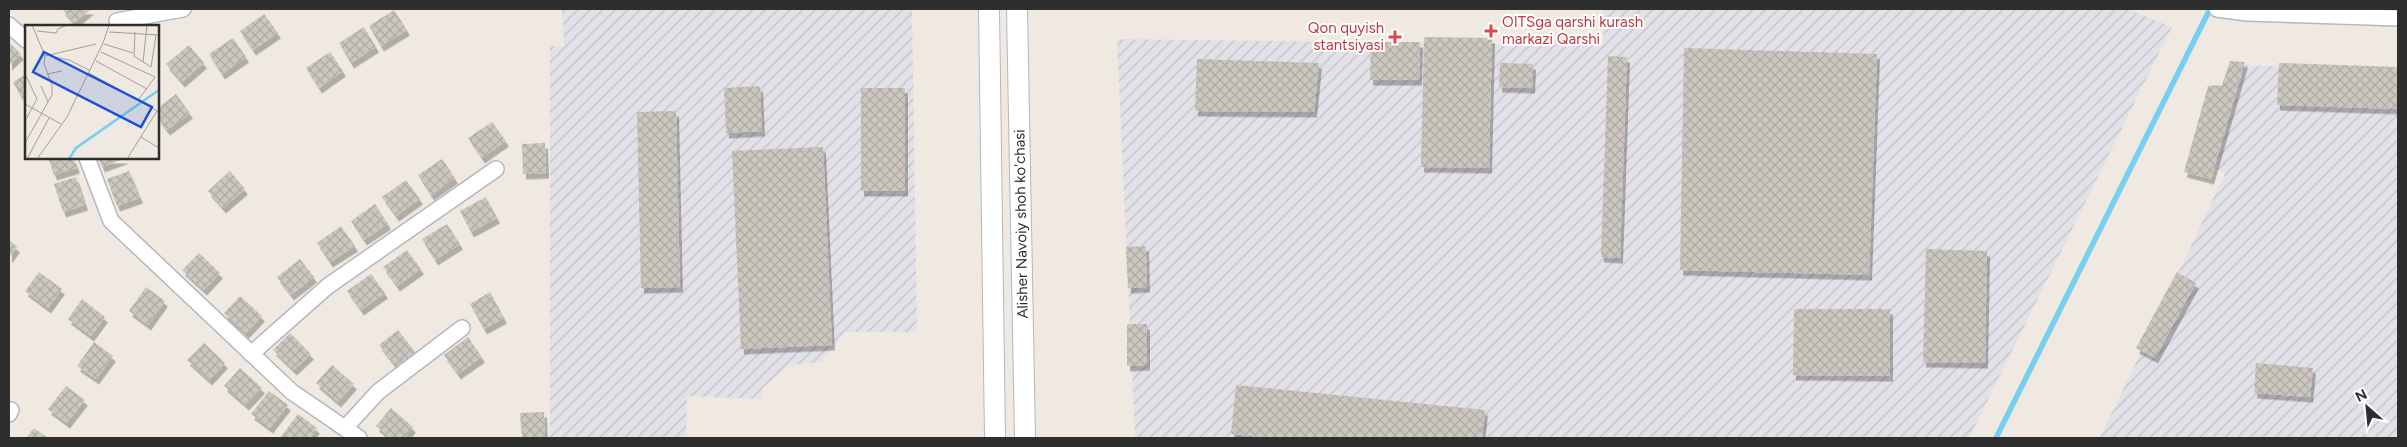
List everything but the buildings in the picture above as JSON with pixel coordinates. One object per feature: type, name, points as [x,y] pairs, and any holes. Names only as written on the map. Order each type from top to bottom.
[{"type":"main road","name":"Alisher Navoiy shoh ko'chasi","points":[[989,9],[995,438]]},
{"type":"main road","name":"Alisher Navoiy shoh ko'chasi","points":[[1016,9],[1025,438]]},
{"type":"street","points":[[113,24],[132,9]]},
{"type":"street","points":[[113,24],[183,9]]},
{"type":"street","points":[[2217,9],[2247,13],[2398,18]]},
{"type":"street","points":[[9,25],[25,39]]},
{"type":"street","points":[[87,159],[111,221],[292,392],[359,438]]},
{"type":"street","points":[[251,354],[328,286],[496,169]]},
{"type":"street","points":[[345,428],[378,392],[462,328]]},
{"type":"shaded area","points":[[562,9],[912,9],[917,332],[845,332],[822,362],[789,365],[762,389],[761,399],[687,396],[686,438],[550,438],[550,46],[564,47]]},
{"type":"shaded area","points":[[1604,9],[2128,9],[2172,27],[1969,438],[1135,438],[1117,39],[1603,45]]},
{"type":"shaded area","points":[[2242,65],[2398,70],[2398,438],[2100,438],[2225,174],[2206,163]]},
{"type":"waterway","points":[[1996,438],[2210,9]]},
{"type":"place","name":"OITSga qarshi kurash markazi Qarshi","points":[[1491,31]]},
{"type":"place","name":"Qon quyish stantsiyasi","points":[[1395,37]]}]
